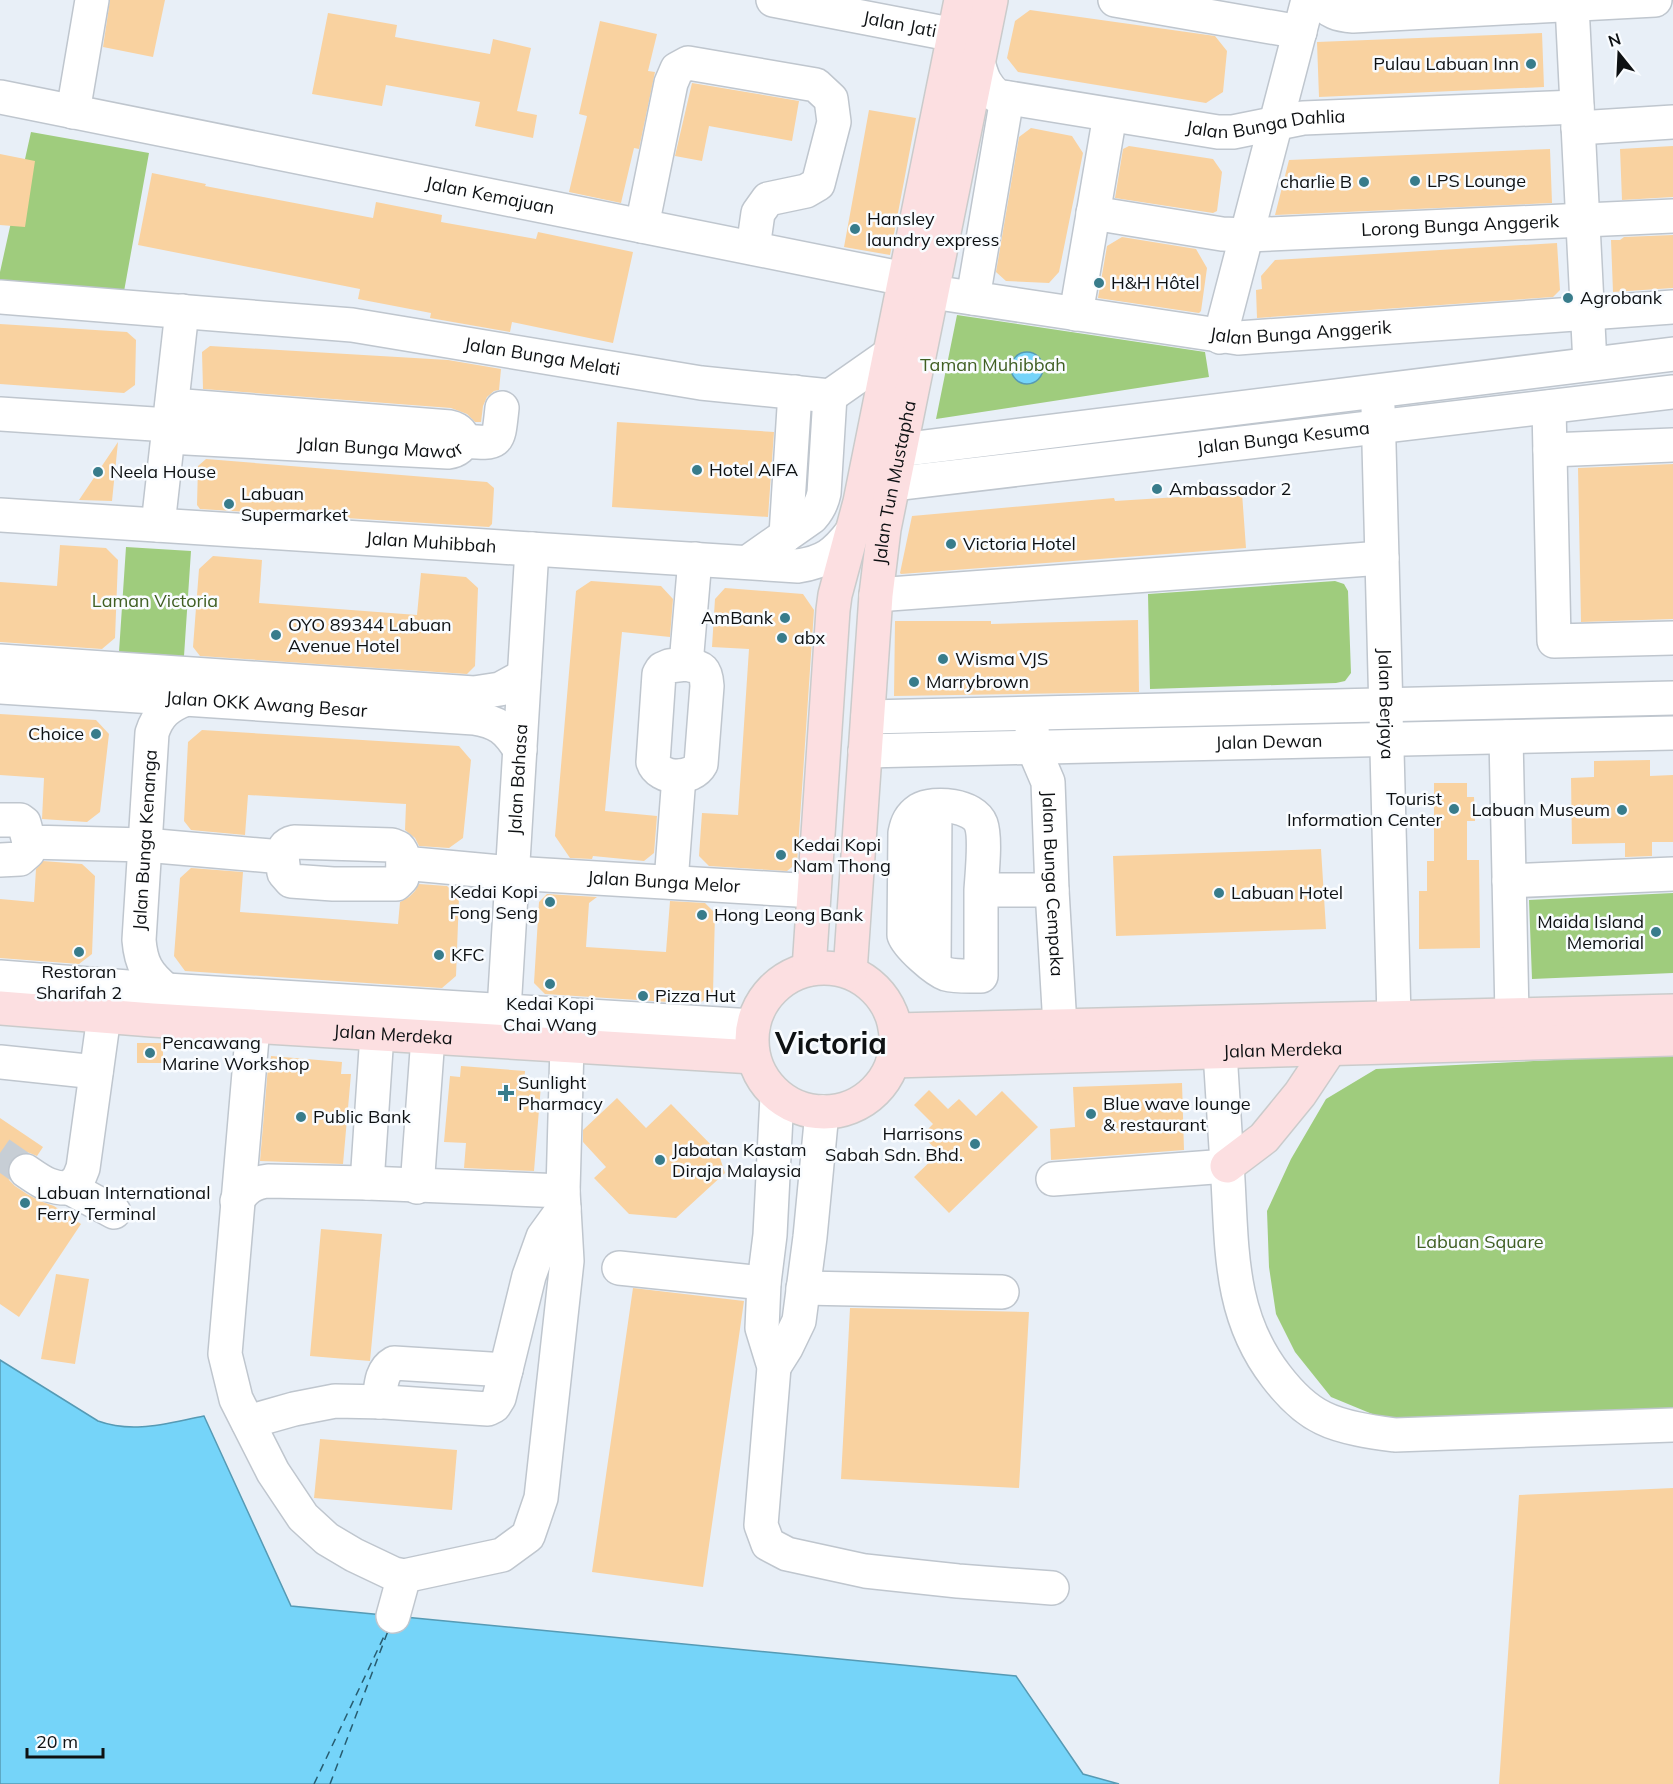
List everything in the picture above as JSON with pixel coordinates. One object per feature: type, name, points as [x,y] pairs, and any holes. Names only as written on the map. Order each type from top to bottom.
[{"type":"main road","name":"Jalan Tun Mustapha","points":[[850,972],[876,596],[884,529],[900,450],[919,285],[961,0]]},
{"type":"main road","name":"Jalan Tun Mustapha","points":[[809,969],[833,610],[860,502],[890,354],[919,285],[978,62],[991,0]]},
{"type":"main road","points":[[830,968],[850,972],[867,982],[881,995],[891,1012],[894,1045],[883,1082],[866,1099],[845,1109],[822,1112],[798,1108],[777,1096],[762,1078],[753,1042],[759,1006],[772,989],[789,977],[809,969],[830,968]]},
{"type":"main road","name":"Jalan Merdeka","points":[[0,1008],[567,1045],[753,1042]]},
{"type":"main road","name":"Jalan Merdeka","points":[[894,1045],[1060,1026],[1673,1011]]},
{"type":"main road","name":"Jalan Merdeka","points":[[894,1045],[1220,1052],[1673,1039]]},
{"type":"main road","points":[[1227,1166],[1264,1138],[1300,1094],[1330,1049]]},
{"type":"street","points":[[73,112],[92,0]]},
{"type":"street","name":"Jalan Jati","points":[[773,0],[955,35]]},
{"type":"street","points":[[1115,0],[1300,32]]},
{"type":"street","points":[[1220,337],[1308,0]]},
{"type":"street","points":[[1320,0],[1329,10],[1340,15],[1353,16],[1655,0]]},
{"type":"street","points":[[1572,5],[1590,364]]},
{"type":"street","name":"Jalan Bunga Dahlia","points":[[978,62],[982,78],[997,96],[1218,132],[1233,132],[1303,118],[1578,117],[1673,122]]},
{"type":"street","points":[[642,226],[671,83],[677,69],[688,63],[816,85],[831,99],[834,122],[818,184],[806,191],[768,199],[758,213],[753,248]]},
{"type":"street","name":"Jalan Kemajuan","points":[[0,97],[753,248],[919,285]]},
{"type":"street","points":[[973,298],[1007,98]]},
{"type":"street","points":[[1076,314],[1110,115]]},
{"type":"street","name":"Lorong Bunga Anggerik","points":[[1093,213],[1221,234],[1247,235],[1673,216]]},
{"type":"street","name":"Jalan Bunga Anggerik","points":[[919,285],[973,298],[1238,338],[1673,307]]},
{"type":"street","name":"Jalan Bunga Melati","points":[[0,297],[352,325],[701,382],[830,396]]},
{"type":"street","points":[[158,525],[182,311]]},
{"type":"street","points":[[748,562],[812,517],[818,510],[824,493],[830,396],[890,354]]},
{"type":"street","name":"Jalan Bunga Kesuma","points":[[900,450],[1673,354]]},
{"type":"street","name":"Jalan Berjaya","points":[[1377,390],[1394,1018]]},
{"type":"street","points":[[786,535],[795,392]]},
{"type":"street","name":"Jalan Bunga Kesuma","points":[[893,484],[1673,392]]},
{"type":"street","points":[[1549,407],[1554,641],[1673,638]]},
{"type":"street","name":"Jalan Bunga Mawar","points":[[0,414],[170,422],[450,426],[461,432],[463,441],[487,443],[497,438],[502,408]]},
{"type":"street","points":[[1550,450],[1673,445]]},
{"type":"street","name":"Jalan Muhibbah","points":[[0,515],[798,566],[828,557],[851,533]]},
{"type":"street","name":"Jalan Bahasa","points":[[504,1010],[532,549]]},
{"type":"street","points":[[876,596],[1382,558]]},
{"type":"street","points":[[686,664],[695,559]]},
{"type":"street","name":"Jalan OKK Awang Besar","points":[[0,661],[474,693],[500,689],[524,676]]},
{"type":"street","points":[[686,664],[701,668],[707,674],[707,686],[701,764],[691,774],[679,776],[661,773],[653,762],[655,717],[659,674],[662,669],[669,666],[686,664]]},
{"type":"street","name":"Jalan OKK Awang Besar","points":[[0,687],[474,718],[488,720],[502,727],[520,750]]},
{"type":"street","name":"Jalan Dewan","points":[[868,717],[1673,698]]},
{"type":"street","name":"Jalan Bunga Kenanga","points":[[166,990],[145,968],[139,940],[152,733],[155,722],[162,712],[186,699]]},
{"type":"street","name":"Jalan Bunga Cempaka","points":[[1031,713],[1033,747],[1048,782],[1060,1026]]},
{"type":"street","name":"Jalan Dewan","points":[[865,751],[1673,733]]},
{"type":"street","points":[[1506,737],[1512,1015]]},
{"type":"street","points":[[671,882],[679,776]]},
{"type":"street","points":[[935,807],[967,809],[981,824],[983,834],[981,890],[981,976],[948,975],[934,965],[935,807]]},
{"type":"street","points":[[0,820],[20,820],[24,823],[29,842],[28,852],[20,859],[0,860]]},
{"type":"street","points":[[29,842],[145,845]]},
{"type":"street","name":"Jalan Bunga Melor","points":[[145,845],[282,857],[288,843],[294,842],[392,845],[399,848],[403,863],[512,873],[814,891]]},
{"type":"street","points":[[1509,881],[1673,874]]},
{"type":"street","points":[[981,890],[1052,890]]},
{"type":"street","name":"Jalan Merdeka","points":[[0,977],[166,990],[504,1010],[753,1042]]},
{"type":"street","points":[[70,1188],[79,1178],[83,1168],[104,1016]]},
{"type":"street","points":[[253,1026],[225,1354],[236,1399],[273,1472],[303,1517],[327,1539],[354,1555],[394,1574],[404,1576],[502,1555],[528,1536],[541,1498],[567,1261],[563,1200],[567,1045]]},
{"type":"street","points":[[367,1184],[377,1034]]},
{"type":"street","points":[[417,1187],[428,1037]]},
{"type":"street","points":[[1220,1052],[1232,1254],[1239,1299],[1250,1334],[1267,1365],[1291,1396],[1324,1419],[1363,1431],[1395,1435],[1673,1425]]},
{"type":"street","points":[[0,1062],[96,1072]]},
{"type":"street","points":[[777,1096],[770,1235],[764,1283],[762,1328],[774,1367],[761,1526],[768,1544],[787,1554],[865,1570],[958,1581],[1052,1588]]},
{"type":"street","points":[[774,1367],[786,1348],[798,1321],[810,1237],[822,1112]]},
{"type":"street","points":[[1053,1179],[1227,1166]]},
{"type":"street","points":[[26,1171],[47,1185],[70,1188],[114,1212]]},
{"type":"street","points":[[237,1201],[243,1192],[256,1183],[268,1181],[417,1187],[563,1200]]},
{"type":"street","points":[[248,1422],[294,1409],[335,1401],[379,1402],[384,1373],[387,1367],[394,1363],[506,1370],[530,1276],[543,1237],[563,1200]]},
{"type":"street","points":[[619,1268],[764,1283]]},
{"type":"street","points":[[803,1288],[1002,1293]]},
{"type":"street","points":[[393,1616],[404,1576]]},
{"type":"green space","points":[[31,132],[149,153],[123,297],[0,288],[0,272]]},
{"type":"green space","name":"Taman Muhibbah","points":[[957,315],[1205,352],[1209,377],[936,419]]},
{"type":"green space","name":"Laman Victoria","points":[[126,547],[191,551],[184,656],[119,652]]},
{"type":"green space","points":[[1335,581],[1344,584],[1348,591],[1351,673],[1345,681],[1150,689],[1148,594]]},
{"type":"green space","points":[[1673,893],[1673,973],[1532,979],[1529,900]]},
{"type":"green space","name":"Labuan Square","points":[[1673,1054],[1673,1411],[1394,1423],[1331,1397],[1295,1352],[1276,1314],[1269,1267],[1267,1211],[1291,1159],[1326,1099],[1376,1069]]},
{"type":"water","points":[[1027,352],[1038,357],[1043,368],[1038,379],[1027,384],[1016,379],[1011,368],[1016,357]]},
{"type":"water","points":[[0,1360],[98,1421],[111,1425],[151,1426],[204,1416],[291,1606],[1016,1676],[1083,1774],[1119,1784],[0,1784]]},
{"type":"building","points":[[110,0],[165,0],[153,57],[103,47]]},
{"type":"building","points":[[1030,10],[1215,36],[1227,51],[1223,92],[1206,103],[1018,72],[1007,58],[1015,21]]},
{"type":"building","points":[[328,13],[397,25],[395,37],[490,54],[493,39],[531,48],[517,111],[537,115],[533,138],[475,126],[480,102],[386,85],[382,106],[312,94]]},
{"type":"building","points":[[600,21],[657,34],[648,71],[655,72],[639,149],[634,148],[621,203],[569,192],[587,116],[579,114]]},
{"type":"building","points":[[1542,33],[1544,87],[1319,97],[1317,42]]},
{"type":"building","points":[[692,83],[799,101],[792,141],[709,126],[702,161],[675,156]]},
{"type":"building","points":[[869,110],[916,118],[890,255],[844,247]]},
{"type":"building","points":[[1031,128],[1072,136],[1083,153],[1059,272],[1049,283],[1006,281],[996,272],[1019,137]]},
{"type":"building","points":[[1129,146],[1213,159],[1222,172],[1217,211],[1213,213],[1115,198],[1123,149]]},
{"type":"building","points":[[1673,146],[1673,197],[1622,200],[1620,149]]},
{"type":"building","points":[[1550,149],[1552,203],[1275,215],[1289,160]]},
{"type":"building","points":[[0,154],[35,161],[25,227],[0,225]]},
{"type":"building","points":[[152,173],[206,184],[205,186],[373,218],[376,202],[442,215],[441,222],[536,239],[538,232],[633,252],[613,343],[512,322],[510,332],[430,318],[431,313],[358,299],[360,289],[138,245]]},
{"type":"building","points":[[1673,235],[1673,288],[1613,292],[1611,240],[1620,240],[1624,237]]},
{"type":"building","points":[[1122,237],[1196,249],[1207,268],[1201,311],[1199,313],[1098,298],[1107,246]]},
{"type":"building","points":[[1557,243],[1560,290],[1553,297],[1257,318],[1256,290],[1262,289],[1261,276],[1275,260]]},
{"type":"building","points":[[0,324],[127,332],[136,340],[135,385],[124,393],[0,384]]},
{"type":"building","points":[[210,346],[448,360],[501,369],[499,390],[487,397],[481,422],[475,422],[467,414],[451,408],[203,389],[202,352]]},
{"type":"building","name":"Hotel AIFA","points":[[617,422],[774,432],[768,517],[612,507]]},
{"type":"building","name":"Neela House","points":[[118,442],[112,501],[79,500]]},
{"type":"building","points":[[206,459],[487,482],[494,488],[492,524],[489,527],[200,509],[197,505],[198,466]]},
{"type":"building","points":[[1673,464],[1673,619],[1581,622],[1578,468]]},
{"type":"building","points":[[1242,493],[1246,548],[900,573],[912,516],[1114,498],[1115,501]]},
{"type":"building","points":[[60,545],[106,548],[118,560],[115,638],[102,649],[0,642],[0,582],[57,586]]},
{"type":"building","points":[[213,556],[262,560],[259,603],[417,615],[421,573],[466,577],[478,588],[475,666],[467,674],[200,656],[193,647],[199,569]]},
{"type":"building","points":[[591,581],[661,586],[673,599],[670,637],[622,632],[605,811],[657,816],[654,853],[644,861],[593,856],[592,859],[570,858],[555,836],[576,591]]},
{"type":"building","points":[[725,588],[803,594],[814,610],[797,863],[787,871],[709,866],[699,856],[702,813],[738,815],[749,649],[712,647],[715,599]]},
{"type":"building","points":[[1138,620],[1139,692],[894,696],[895,621],[991,621],[991,624]]},
{"type":"building","points":[[0,714],[96,720],[109,734],[100,812],[87,822],[42,819],[44,778],[0,775]]},
{"type":"building","points":[[202,730],[459,746],[471,760],[463,838],[449,848],[419,846],[415,838],[405,830],[406,804],[248,795],[245,835],[191,830],[184,821],[188,742]]},
{"type":"building","name":"Labuan Museum","points":[[1650,760],[1650,776],[1673,775],[1673,842],[1652,842],[1652,856],[1625,857],[1625,843],[1572,844],[1571,778],[1594,777],[1594,761]]},
{"type":"building","points":[[1434,783],[1467,783],[1467,797],[1474,797],[1475,821],[1467,821],[1467,860],[1479,860],[1480,948],[1419,949],[1419,891],[1427,891],[1427,861],[1434,861]]},
{"type":"building","name":"Labuan Hotel","points":[[1321,849],[1326,929],[1116,936],[1113,856]]},
{"type":"building","points":[[43,861],[82,864],[95,876],[92,954],[79,964],[0,958],[0,899],[34,902],[36,869]]},
{"type":"building","points":[[191,868],[243,872],[240,912],[398,924],[400,902],[409,897],[419,884],[447,886],[459,897],[456,976],[442,988],[185,971],[174,956],[180,878]]},
{"type":"building","points":[[547,894],[597,897],[589,903],[586,947],[666,952],[670,901],[705,903],[715,913],[713,993],[699,1004],[545,994],[534,983],[539,902]]},
{"type":"building","name":"Pencawang Marine Workshop","points":[[137,1043],[163,1043],[163,1063],[137,1063]]},
{"type":"building","name":"Public Bank","points":[[271,1056],[342,1062],[341,1074],[351,1074],[343,1164],[260,1161],[268,1067],[270,1067]]},
{"type":"building","points":[[461,1066],[525,1071],[524,1083],[541,1085],[534,1171],[464,1168],[466,1143],[444,1142],[450,1076],[460,1077]]},
{"type":"building","points":[[1182,1083],[1184,1150],[1051,1160],[1050,1129],[1075,1127],[1073,1087]]},
{"type":"building","name":"Harrisons Sabah Sdn. Bhd.","points":[[929,1090],[948,1109],[959,1099],[976,1116],[1002,1091],[1038,1127],[949,1213],[914,1177],[939,1153],[922,1135],[933,1124],[914,1105]]},
{"type":"building","name":"Jabatan Kastam Diraja Malaysia","points":[[617,1098],[646,1128],[671,1104],[718,1152],[725,1173],[676,1218],[629,1214],[594,1178],[606,1167],[583,1142],[583,1130]]},
{"type":"building","name":"Labuan International Ferry Terminal","points":[[0,1118],[43,1147],[37,1156],[27,1152],[17,1154],[7,1169],[9,1180],[27,1194],[54,1206],[81,1224],[19,1317],[0,1304]]},
{"type":"building","points":[[321,1229],[382,1234],[370,1361],[310,1356]]},
{"type":"building","points":[[56,1274],[89,1279],[75,1364],[41,1359]]},
{"type":"building","points":[[633,1288],[744,1301],[703,1587],[592,1572]]},
{"type":"building","points":[[850,1308],[1029,1312],[1019,1488],[841,1479]]},
{"type":"building","points":[[320,1439],[457,1450],[452,1510],[314,1498]]},
{"type":"building","points":[[1673,1488],[1673,1784],[1499,1784],[1519,1495]]},
{"type":"ferry route","points":[[314,1784],[387,1630]]},
{"type":"ferry route","points":[[330,1784],[388,1631]]},
{"type":"tunnel","points":[[0,1153],[26,1171]]},
{"type":"place","name":"Pulau Labuan Inn","points":[[1531,64]]},
{"type":"place","name":"LPS Lounge","points":[[1415,181]]},
{"type":"place","name":"charlie B","points":[[1364,182]]},
{"type":"place","name":"Hansley laundry express","points":[[855,229]]},
{"type":"place","name":"H&H Hôtel","points":[[1099,283]]},
{"type":"place","name":"Agrobank","points":[[1568,298]]},
{"type":"place","name":"Hotel AIFA","points":[[697,470]]},
{"type":"place","name":"Neela House","points":[[98,472]]},
{"type":"place","name":"Ambassador 2","points":[[1157,489]]},
{"type":"place","name":"Labuan Supermarket","points":[[229,504]]},
{"type":"place","name":"Victoria Hotel","points":[[951,544]]},
{"type":"place","name":"AmBank","points":[[785,618]]},
{"type":"place","name":"OYO 89344 Labuan Avenue Hotel","points":[[276,635]]},
{"type":"place","name":"abx","points":[[782,638]]},
{"type":"place","name":"Wisma VJS","points":[[943,659]]},
{"type":"place","name":"Marrybrown","points":[[914,682]]},
{"type":"place","name":"Choice","points":[[96,734]]},
{"type":"place","name":"Tourist Information Center","points":[[1454,809]]},
{"type":"place","name":"Labuan Museum","points":[[1622,810]]},
{"type":"place","name":"Kedai Kopi Nam Thong","points":[[781,855]]},
{"type":"place","name":"Labuan Hotel","points":[[1219,893]]},
{"type":"place","name":"Kedai Kopi Fong Seng","points":[[550,902]]},
{"type":"place","name":"Hong Leong Bank","points":[[702,915]]},
{"type":"place","name":"Maida Island Memorial","points":[[1656,932]]},
{"type":"place","name":"Restoran Sharifah 2","points":[[79,952]]},
{"type":"place","name":"KFC","points":[[439,955]]},
{"type":"place","name":"Kedai Kopi Chai Wang","points":[[550,984]]},
{"type":"place","name":"Pizza Hut","points":[[643,996]]},
{"type":"place","name":"Pencawang Marine Workshop","points":[[150,1053]]},
{"type":"place","name":"Sunlight Pharmacy","points":[[506,1093]]},
{"type":"place","name":"Blue wave lounge & restaurant","points":[[1091,1114]]},
{"type":"place","name":"Public Bank","points":[[301,1117]]},
{"type":"place","name":"Harrisons Sabah Sdn. Bhd.","points":[[975,1144]]},
{"type":"place","name":"Jabatan Kastam Diraja Malaysia","points":[[660,1160]]},
{"type":"place","name":"Labuan International Ferry Terminal","points":[[25,1203]]},
{"type":"district","name":"Victoria","points":[[831,1044]]}]
